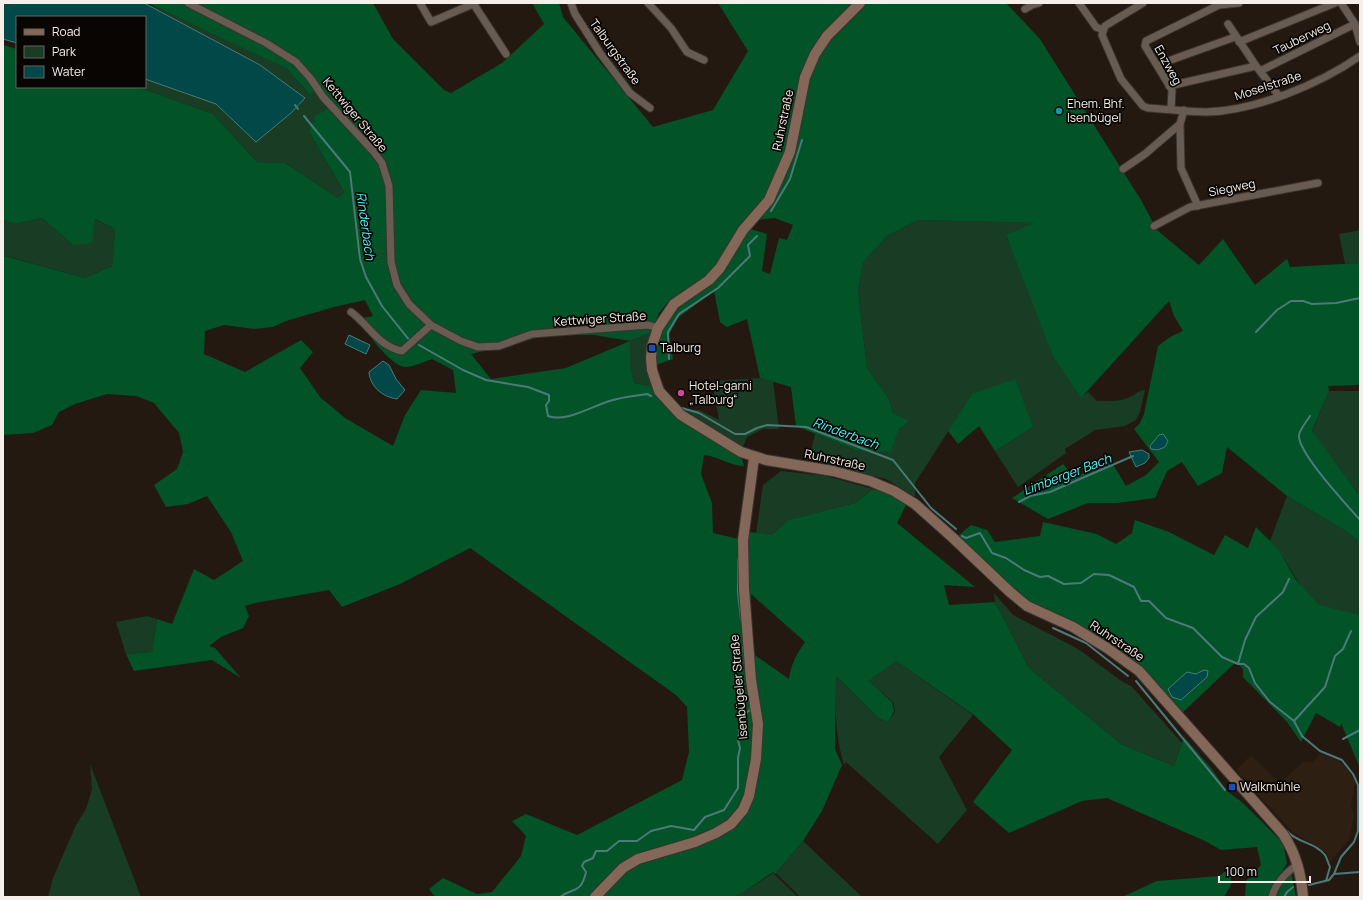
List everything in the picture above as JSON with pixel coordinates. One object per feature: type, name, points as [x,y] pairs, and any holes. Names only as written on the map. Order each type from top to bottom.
[{"type":"main road","name":"Ruhrstraße","points":[[860,3],[827,36],[815,54],[806,77],[790,152],[768,200],[743,230],[720,268],[709,280],[674,304],[658,328],[652,346],[651,358],[655,379],[663,395],[681,415],[702,430],[741,452],[754,458],[833,471],[870,481],[894,491],[926,514],[1027,606],[1073,627],[1107,648],[1126,662],[1147,679],[1283,834],[1291,846],[1298,864],[1303,897]]},
{"type":"main road","name":"Isenbügeler Straße","points":[[595,897],[624,868],[638,859],[695,842],[716,833],[731,824],[743,810],[749,796],[756,759],[758,724],[750,680],[744,589],[743,540],[754,458]]},
{"type":"street","name":"Kettwiger Straße","points":[[188,3],[266,43],[296,62],[312,80],[323,97],[373,151],[382,163],[389,186],[391,262],[397,285],[409,304],[432,325],[461,341],[478,347],[499,346],[532,334],[648,325],[658,328]]},
{"type":"street","points":[[420,3],[431,22],[473,3],[506,54]]},
{"type":"street","name":"Talburgstraße","points":[[571,3],[575,14],[600,54],[630,93],[650,108]]},
{"type":"street","points":[[648,3],[671,28],[688,52],[704,60]]},
{"type":"street","points":[[1025,9],[1039,3]]},
{"type":"street","points":[[1079,3],[1096,27],[1103,30],[1106,26],[1143,3]]},
{"type":"street","name":"Enzweg","points":[[1171,109],[1172,90],[1145,46],[1146,42],[1219,6],[1239,3]]},
{"type":"street","points":[[1156,66],[1237,39],[1335,3]]},
{"type":"street","points":[[1340,3],[1355,24],[1360,42]]},
{"type":"street","points":[[1228,24],[1278,96]]},
{"type":"street","name":"Tauberweg","points":[[1169,86],[1258,69],[1355,24]]},
{"type":"street","name":"Moselstraße","points":[[1103,30],[1102,35],[1121,79],[1143,106],[1148,108],[1206,112],[1238,108],[1278,96],[1320,79],[1360,56]]},
{"type":"street","points":[[1184,110],[1180,124],[1181,168],[1198,206]]},
{"type":"street","points":[[1123,169],[1145,154],[1180,124]]},
{"type":"street","name":"Siegweg","points":[[1154,226],[1190,207],[1318,183]]},
{"type":"street","points":[[351,312],[385,345],[402,351],[432,325]]},
{"type":"street","points":[[1272,897],[1274,890],[1287,873],[1298,864]]},
{"type":"shaded area","name":"Walkmühle","points":[[1320,754],[1338,760],[1349,770],[1355,783],[1351,806],[1354,815],[1349,840],[1330,862],[1326,853],[1293,833],[1236,770],[1251,755],[1280,783],[1303,762],[1313,762]]},
{"type":"green space","points":[[144,3],[170,12],[287,69],[308,93],[314,92],[321,96],[329,108],[315,121],[310,133],[344,192],[338,198],[285,163],[257,162],[213,114],[141,88],[146,88],[146,79],[216,104],[256,142],[291,113],[305,98],[260,65]]},
{"type":"green space","points":[[148,3],[373,3],[393,39],[444,90],[451,93],[502,63],[544,24],[532,3],[559,3],[563,17],[653,127],[713,110],[748,51],[718,3],[855,3],[799,84],[784,154],[765,197],[738,227],[717,264],[706,276],[668,302],[659,313],[652,332],[630,341],[630,366],[634,383],[654,387],[667,408],[678,417],[741,455],[744,466],[739,466],[704,455],[701,474],[712,503],[713,533],[739,539],[750,532],[772,535],[788,520],[855,503],[873,489],[886,492],[906,505],[897,523],[975,587],[944,585],[949,605],[995,602],[1029,668],[1121,744],[1174,766],[1184,737],[1211,768],[1227,791],[1243,803],[1283,843],[1287,863],[1271,888],[1268,897],[1245,897],[1246,881],[1261,865],[1257,847],[1221,850],[1205,841],[1107,798],[1082,801],[1009,833],[973,802],[1012,750],[974,715],[896,661],[869,681],[892,702],[894,712],[888,722],[880,719],[836,676],[835,749],[842,765],[822,811],[803,841],[775,874],[773,872],[744,892],[733,897],[435,897],[429,889],[443,878],[477,894],[492,892],[521,856],[526,836],[512,821],[526,814],[577,835],[682,780],[689,752],[687,707],[676,695],[470,548],[400,584],[342,607],[329,590],[245,606],[249,616],[243,628],[221,637],[209,646],[215,648],[241,678],[212,660],[134,671],[126,654],[152,652],[157,619],[172,624],[194,569],[214,580],[243,561],[231,532],[207,496],[188,504],[166,507],[154,485],[177,469],[183,452],[179,433],[154,403],[136,396],[107,394],[75,404],[59,412],[52,425],[33,433],[3,435],[3,259],[5,256],[85,278],[112,266],[115,229],[95,219],[92,243],[73,245],[42,218],[15,224],[3,220],[3,45],[16,49],[16,88],[141,88],[213,114],[257,162],[285,163],[338,198],[344,192],[310,133],[310,126],[315,121],[314,117],[329,108],[321,96],[314,92],[309,94],[287,69]],"holes":[[[365,300],[373,316],[358,319],[379,347],[392,361],[405,367],[432,359],[453,370],[456,393],[421,390],[405,415],[393,446],[345,418],[320,397],[300,368],[313,352],[301,340],[245,372],[204,354],[205,331],[224,325],[254,329],[273,327],[286,321]],[[545,335],[594,335],[630,341],[566,368],[491,379],[471,354],[523,342]],[[751,594],[805,642],[794,660],[789,679],[752,653]]]},
{"type":"green space","points":[[866,3],[1006,3],[1040,39],[1141,200],[1157,230],[1199,265],[1223,239],[1255,285],[1287,259],[1290,267],[1360,263],[1360,385],[1328,386],[1329,391],[1312,431],[1360,496],[1360,542],[1344,530],[1287,496],[1227,447],[1222,473],[1198,486],[1182,462],[1167,471],[1155,498],[1117,503],[1088,503],[1048,519],[1012,498],[1063,464],[1075,477],[1111,461],[1126,486],[1146,475],[1159,462],[1134,429],[1140,423],[1144,414],[1158,346],[1170,337],[1183,331],[1174,316],[1169,301],[1081,398],[1053,356],[1006,235],[1034,223],[918,220],[887,236],[863,263],[858,291],[867,368],[888,397],[893,413],[910,421],[898,430],[891,452],[855,450],[796,426],[791,387],[760,378],[747,319],[727,327],[720,322],[714,291],[678,318],[669,335],[673,359],[656,365],[657,346],[663,329],[676,308],[736,249],[750,229],[767,234],[762,271],[770,274],[779,238],[787,240],[793,225],[775,218],[756,220],[781,185],[797,145],[803,104],[809,77],[821,50]]},
{"type":"green space","points":[[42,218],[73,245],[94,219],[115,229],[112,266],[85,278],[6,256],[3,259],[3,220],[15,224]]},
{"type":"green space","points":[[918,220],[1035,223],[1006,236],[1081,397],[1088,392],[1097,401],[1116,401],[1128,398],[1145,390],[1140,412],[1136,420],[1125,426],[1095,430],[1065,449],[1066,453],[1018,487],[995,451],[1033,427],[972,394],[915,483],[915,497],[886,479],[809,460],[815,434],[855,450],[898,430],[910,421],[893,413],[888,397],[867,368],[858,291],[863,263],[887,236]]},
{"type":"green space","points":[[1360,230],[1360,263],[1345,264],[1339,234]]},
{"type":"green space","points":[[652,332],[654,387],[634,383],[630,366],[630,341]]},
{"type":"green space","points":[[760,378],[773,381],[779,429],[763,429],[747,437],[743,447],[701,423],[674,403],[689,410],[699,410],[719,420],[712,381]]},
{"type":"green space","points":[[1015,379],[1033,427],[995,451],[979,426],[958,444],[948,431],[972,394]]},
{"type":"green space","points":[[1329,391],[1360,391],[1360,496],[1312,432]]},
{"type":"green space","points":[[781,471],[826,476],[873,489],[855,503],[788,520],[772,535],[756,534],[763,485]]},
{"type":"green space","points":[[1287,496],[1344,530],[1360,542],[1360,615],[1332,610],[1318,605],[1304,590],[1283,557],[1270,541]]},
{"type":"green space","points":[[1135,520],[1169,532],[1214,555],[1225,535],[1248,548],[1256,527],[1278,549],[1296,580],[1319,605],[1360,615],[1360,768],[1341,723],[1340,727],[1316,713],[1301,742],[1287,722],[1243,677],[1243,669],[1236,662],[1181,714],[1145,672],[1018,594],[957,537],[971,525],[987,530],[995,542],[1040,536],[1043,522],[1097,534],[1116,544],[1132,533]]},
{"type":"green space","points":[[994,593],[1013,615],[1078,649],[1123,682],[1131,686],[1182,743],[1174,766],[1121,744],[1029,668],[995,602]]},
{"type":"green space","points":[[147,616],[157,619],[152,652],[126,654],[116,622]]},
{"type":"green space","points":[[896,661],[973,715],[939,757],[967,810],[938,844],[846,762],[844,765],[841,754],[836,720],[836,676],[880,719],[888,722],[895,712],[893,702],[869,681]]},
{"type":"green space","points":[[90,764],[141,897],[48,897],[53,878],[76,825],[86,809],[92,789]]},
{"type":"green space","points":[[803,841],[862,897],[800,897],[776,873]]},
{"type":"green space","points":[[1231,867],[1231,885],[1224,897],[1122,897],[1157,881],[1219,876]]},
{"type":"green space","points":[[1291,871],[1296,897],[1275,897],[1276,891]]},
{"type":"green space","points":[[773,873],[798,897],[733,897],[744,892]]},
{"type":"water","points":[[3,3],[144,3],[260,65],[305,98],[291,113],[256,142],[216,104],[146,79],[146,16],[16,16],[16,43],[3,39]]},
{"type":"water","points":[[349,335],[370,345],[366,354],[345,344]]},
{"type":"water","points":[[383,361],[389,365],[396,379],[405,390],[397,399],[382,394],[375,387],[370,377],[369,372]]},
{"type":"water","points":[[1163,434],[1168,441],[1165,447],[1158,450],[1151,449],[1150,446],[1159,435]]},
{"type":"water","points":[[1142,450],[1149,454],[1149,458],[1145,463],[1136,467],[1129,452]]},
{"type":"water","points":[[1204,670],[1208,671],[1207,677],[1181,700],[1172,697],[1168,689],[1187,672],[1196,674]]},
{"type":"waterway","name":"Rinderbach","points":[[295,105],[298,109]]},
{"type":"waterway","name":"Rinderbach","points":[[304,116],[350,172],[360,259],[366,277],[382,306],[410,341]]},
{"type":"waterway","points":[[771,211],[790,179],[802,140]]},
{"type":"waterway","points":[[669,359],[668,332],[679,314],[718,288],[750,256],[748,245],[757,236]]},
{"type":"waterway","name":"Limberger Bach","points":[[1256,332],[1277,310],[1291,301],[1303,301],[1312,304],[1336,303],[1360,298]]},
{"type":"waterway","name":"Rinderbach","points":[[419,345],[463,370],[486,380],[528,387],[549,395],[549,401],[546,405],[548,416],[555,418],[572,415],[617,399],[647,394],[651,396]]},
{"type":"waterway","name":"Rinderbach","points":[[682,408],[699,413],[735,434],[745,434],[767,425],[806,427],[893,460],[931,508],[956,529]]},
{"type":"waterway","points":[[1310,416],[1299,435],[1301,443],[1314,465],[1334,491],[1360,520]]},
{"type":"waterway","name":"Limberger Bach","points":[[1019,502],[1030,496],[1050,492],[1133,456]]},
{"type":"waterway","points":[[962,536],[966,538],[980,533],[992,553],[1006,558],[1024,570],[1040,577],[1048,576],[1064,584],[1081,583],[1094,574],[1109,575],[1134,587],[1141,601],[1149,601],[1166,618],[1193,628],[1222,657],[1238,664],[1244,664],[1249,668],[1255,683],[1270,702],[1294,721],[1302,736],[1320,751],[1342,760],[1353,774],[1358,785],[1358,831],[1354,842],[1341,857],[1334,874],[1329,880],[1309,885]]},
{"type":"waterway","points":[[738,559],[738,592],[741,620]]},
{"type":"waterway","points":[[1238,664],[1245,640],[1256,617],[1283,592],[1289,579]]},
{"type":"waterway","points":[[1053,628],[1086,643],[1128,676]]},
{"type":"waterway","points":[[1294,721],[1325,687],[1335,656],[1343,649],[1351,631]]},
{"type":"waterway","points":[[743,647],[746,672]]},
{"type":"waterway","points":[[1136,681],[1225,790]]},
{"type":"waterway","points":[[560,897],[576,889],[582,884],[586,872],[582,866],[584,862],[593,858],[596,851],[607,851],[619,841],[637,841],[651,831],[671,826],[694,830],[705,817],[724,810],[738,788],[738,758],[740,748],[738,740],[742,716],[750,710],[750,704]]},
{"type":"waterway","points":[[1343,739],[1360,730]]},
{"type":"waterway","points":[[1287,831],[1296,838],[1316,847],[1325,855],[1330,867],[1326,881]]},
{"type":"waterway","points":[[1334,874],[1360,872]]},
{"type":"waterway","points":[[1284,897],[1293,887]]},
{"type":"place","name":"Ehem. Bhf. Isenbügel","points":[[1059,111]]},
{"type":"place","name":"Talburg","points":[[652,348]]},
{"type":"place","name":"Hotel-garni „Talburg“","points":[[681,393]]},
{"type":"place","name":"Walkmühle","points":[[1232,787]]}]
